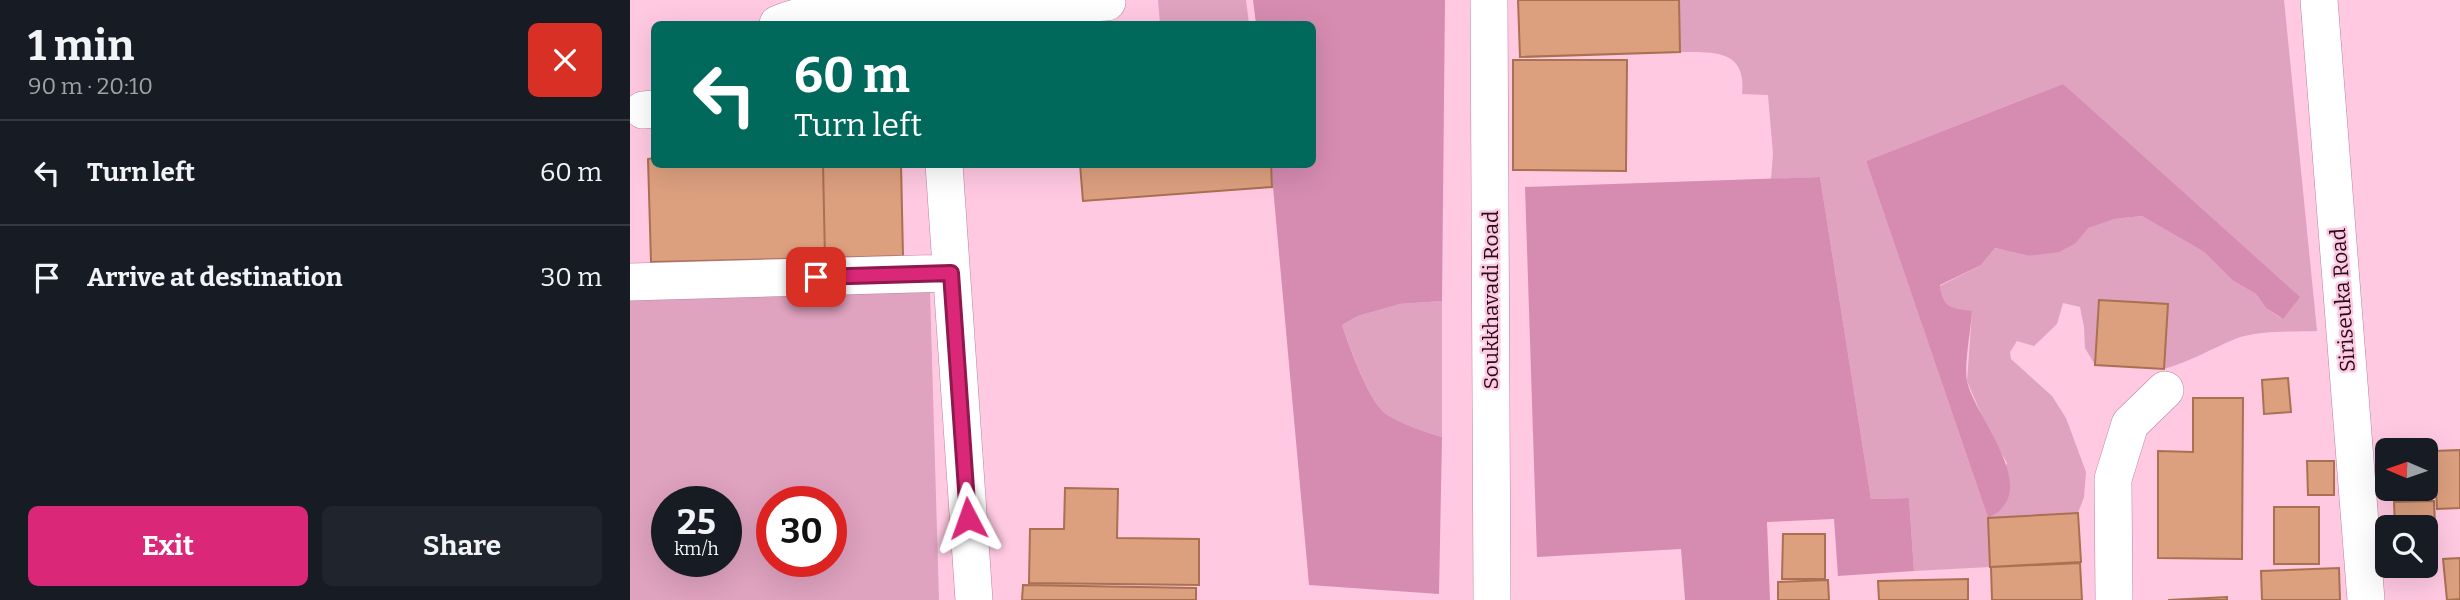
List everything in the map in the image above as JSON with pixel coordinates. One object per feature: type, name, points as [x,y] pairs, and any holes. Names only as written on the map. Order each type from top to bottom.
[{"type":"street","name":"Soukkhavadi Road","points":[[1489,0],[1492,600]]},
{"type":"street","name":"Siriseuka Road","points":[[2319,0],[2366,600]]},
{"type":"street","points":[[786,21],[801,15],[838,12],[934,12],[1107,2]]},
{"type":"street","points":[[944,168],[974,600]]},
{"type":"street","points":[[630,282],[951,273]]},
{"type":"street","points":[[2114,600],[2113,479],[2130,424],[2165,390]]},
{"type":"shaded area","points":[[1158,0],[1246,0],[1249,21],[1160,21]]},
{"type":"shaded area","points":[[1253,0],[1445,0],[1442,301],[1400,304],[1358,316],[1342,325],[1360,373],[1380,408],[1399,421],[1442,437],[1439,594],[1309,585],[1271,168],[1316,168],[1316,21],[1256,21]]},
{"type":"shaded area","points":[[1679,0],[2284,0],[2317,331],[2244,336],[2164,369],[2168,304],[2100,300],[2095,365],[2085,348],[2080,307],[2063,303],[2057,324],[2034,346],[2017,341],[2010,352],[2011,359],[2052,396],[2066,418],[2086,472],[2084,497],[2078,513],[1988,518],[1990,567],[1914,571],[1909,498],[1871,499],[1820,177],[1771,179],[1773,154],[1768,95],[1742,94],[1739,68],[1725,56],[1704,52],[1680,52]],"holes":[[[2063,84],[2282,319],[2266,308],[2256,294],[2232,280],[2204,252],[2142,216],[2113,219],[2087,228],[2076,243],[2029,256],[1995,248],[1981,265],[1940,286],[1943,299],[1949,307],[1972,312],[1967,381],[1988,430],[2007,463],[1988,518],[1866,161]]]},
{"type":"shaded area","points":[[2063,84],[2300,297],[2283,319],[2266,308],[2256,294],[2232,280],[2204,252],[2142,216],[2114,219],[2088,228],[2076,243],[2059,252],[2029,256],[1995,248],[1981,265],[1940,285],[1943,299],[1949,306],[1972,311],[1967,381],[2006,464],[2010,481],[2009,496],[2000,510],[1988,518],[1866,161]]},
{"type":"shaded area","points":[[1820,177],[1871,499],[1909,498],[1914,571],[1838,576],[1834,519],[1767,522],[1770,600],[1685,600],[1681,549],[1537,557],[1525,187]]},
{"type":"shaded area","points":[[930,291],[939,600],[630,600],[630,300]]},
{"type":"shaded area","points":[[1442,301],[1442,437],[1399,422],[1380,408],[1360,372],[1342,325],[1358,316],[1400,304]]},
{"type":"building","points":[[1518,0],[1679,0],[1680,52],[1520,57]]},
{"type":"building","points":[[1513,60],[1627,60],[1626,171],[1513,170]]},
{"type":"building","points":[[651,158],[651,168],[823,168],[825,258],[651,262],[648,159]]},
{"type":"building","points":[[823,168],[901,168],[903,256],[825,258]]},
{"type":"building","points":[[1080,168],[1271,168],[1272,187],[1083,201]]},
{"type":"building","points":[[2099,300],[2168,304],[2164,369],[2095,365]]},
{"type":"building","points":[[2288,378],[2291,412],[2264,414],[2262,380]]},
{"type":"building","points":[[2193,398],[2243,398],[2242,559],[2158,558],[2158,451],[2193,452]]},
{"type":"building","points":[[2460,450],[2460,508],[2437,509],[2438,451]]},
{"type":"building","points":[[2307,461],[2334,461],[2334,495],[2308,495]]},
{"type":"building","points":[[1065,488],[1118,489],[1117,538],[1199,539],[1199,585],[1029,583],[1030,529],[1064,529]]},
{"type":"building","points":[[2434,501],[2435,515],[2395,515],[2394,502]]},
{"type":"building","points":[[2274,507],[2319,507],[2319,564],[2274,564]]},
{"type":"building","points":[[2078,513],[2081,562],[1990,567],[1988,518]]},
{"type":"building","points":[[1783,534],[1825,534],[1825,579],[1782,579]]},
{"type":"building","points":[[2460,558],[2460,599],[2447,600],[2443,559]]},
{"type":"building","points":[[2080,563],[2082,600],[1992,600],[1991,567]]},
{"type":"building","points":[[2339,568],[2340,600],[2262,600],[2261,571]]},
{"type":"building","points":[[1968,579],[1968,600],[1879,600],[1878,581]]},
{"type":"building","points":[[1828,580],[1829,600],[1778,600],[1778,582]]},
{"type":"building","points":[[1023,585],[1196,588],[1196,600],[1022,600]]},
{"type":"building","points":[[2227,597],[2227,600],[2168,600]]},
{"type":"route","points":[[816,277],[951,273],[968,518]]}]
